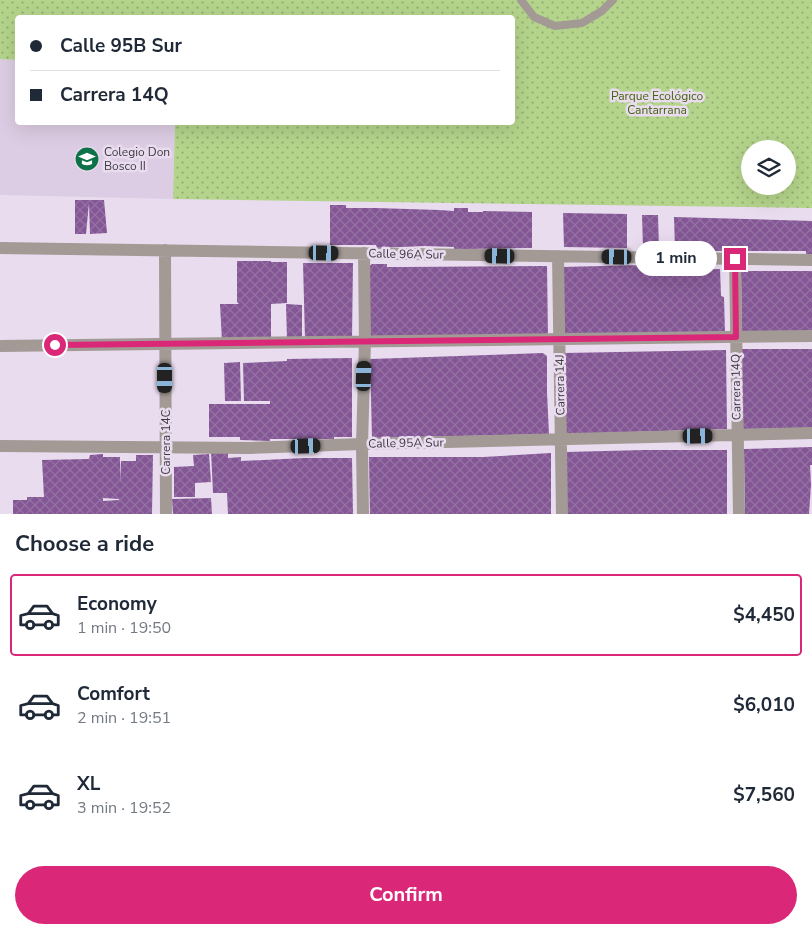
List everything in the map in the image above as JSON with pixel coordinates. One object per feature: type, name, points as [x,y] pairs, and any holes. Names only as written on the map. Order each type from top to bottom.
[{"type":"street","name":"Calle 96A Sur","points":[[0,248],[812,260]]},
{"type":"street","name":"Carrera 14C","points":[[165,250],[166,514]]},
{"type":"street","points":[[363,514],[364,253]]},
{"type":"street","name":"Carrera 14J","points":[[558,256],[562,514]]},
{"type":"street","name":"Carrera 14Q","points":[[735,259],[739,514]]},
{"type":"street","points":[[0,346],[812,336]]},
{"type":"street","name":"Calle 95A Sur","points":[[0,446],[250,448],[812,433]]},
{"type":"lane","points":[[521,0],[534,17],[555,26],[582,23],[602,11],[614,0]]},
{"type":"shaded area","name":"Colegio Don Bosco II","points":[[0,59],[15,60],[15,125],[175,125],[173,199],[0,195]]},
{"type":"green space","name":"Parque Ecológico Cantarrana","points":[[0,0],[812,0],[812,208],[173,199],[175,125],[515,125],[515,15],[15,15],[15,60],[0,59]]},
{"type":"building","points":[[75,200],[104,200],[107,233],[90,234],[89,203],[86,234],[75,234]]},
{"type":"building","points":[[330,205],[346,205],[346,208],[454,211],[454,208],[468,208],[468,212],[532,212],[532,248],[454,249],[454,247],[425,246],[377,248],[376,245],[330,245]]},
{"type":"building","points":[[563,213],[627,214],[627,248],[564,247]]},
{"type":"building","points":[[642,215],[658,215],[659,249],[643,249]]},
{"type":"building","points":[[674,217],[812,221],[812,255],[806,255],[806,251],[691,251],[675,249]]},
{"type":"building","points":[[237,261],[287,262],[287,303],[271,304],[271,340],[222,342],[220,304],[239,304],[237,302]]},
{"type":"building","points":[[303,263],[353,263],[352,339],[305,339]]},
{"type":"building","points":[[372,264],[387,264],[387,267],[547,266],[548,336],[370,340],[368,267]]},
{"type":"building","points":[[643,265],[643,268],[690,267],[690,270],[720,269],[721,296],[724,297],[725,333],[563,337],[561,267]]},
{"type":"building","points":[[741,271],[812,271],[812,334],[742,334]]},
{"type":"building","points":[[286,304],[302,305],[302,340],[287,340]]},
{"type":"building","points":[[742,349],[812,349],[812,428],[742,429]]},
{"type":"building","points":[[726,350],[727,429],[566,434],[564,353]]},
{"type":"building","points":[[543,353],[547,356],[549,434],[372,438],[370,359]]},
{"type":"building","points":[[352,358],[352,437],[334,437],[334,439],[270,439],[270,441],[240,440],[240,437],[209,437],[209,404],[270,404],[270,401],[244,401],[243,363],[287,361],[287,359]]},
{"type":"building","points":[[240,362],[241,401],[225,401],[224,363]]},
{"type":"building","points":[[812,447],[809,514],[745,514],[744,449]]},
{"type":"building","points":[[727,450],[727,514],[566,514],[565,452]]},
{"type":"building","points":[[211,451],[228,451],[228,458],[241,457],[241,461],[352,458],[353,514],[228,514],[227,493],[213,493]]},
{"type":"building","points":[[551,453],[551,514],[370,514],[369,457],[483,457]]},
{"type":"building","points":[[103,454],[103,457],[120,457],[120,483],[121,461],[136,461],[136,455],[153,455],[152,514],[13,514],[13,500],[27,500],[27,497],[44,497],[42,460],[89,459],[90,455]],"holes":[[[103,498],[119,500],[103,501]]]},
{"type":"building","points":[[209,454],[211,482],[195,483],[195,497],[174,497],[174,467],[194,466],[193,455]]},
{"type":"building","points":[[211,498],[212,514],[173,514],[172,499]]},
{"type":"place","name":"Colegio Don Bosco II","points":[[87,159]]},
{"type":"route","points":[[55,345],[736,337],[735,259]]}]
